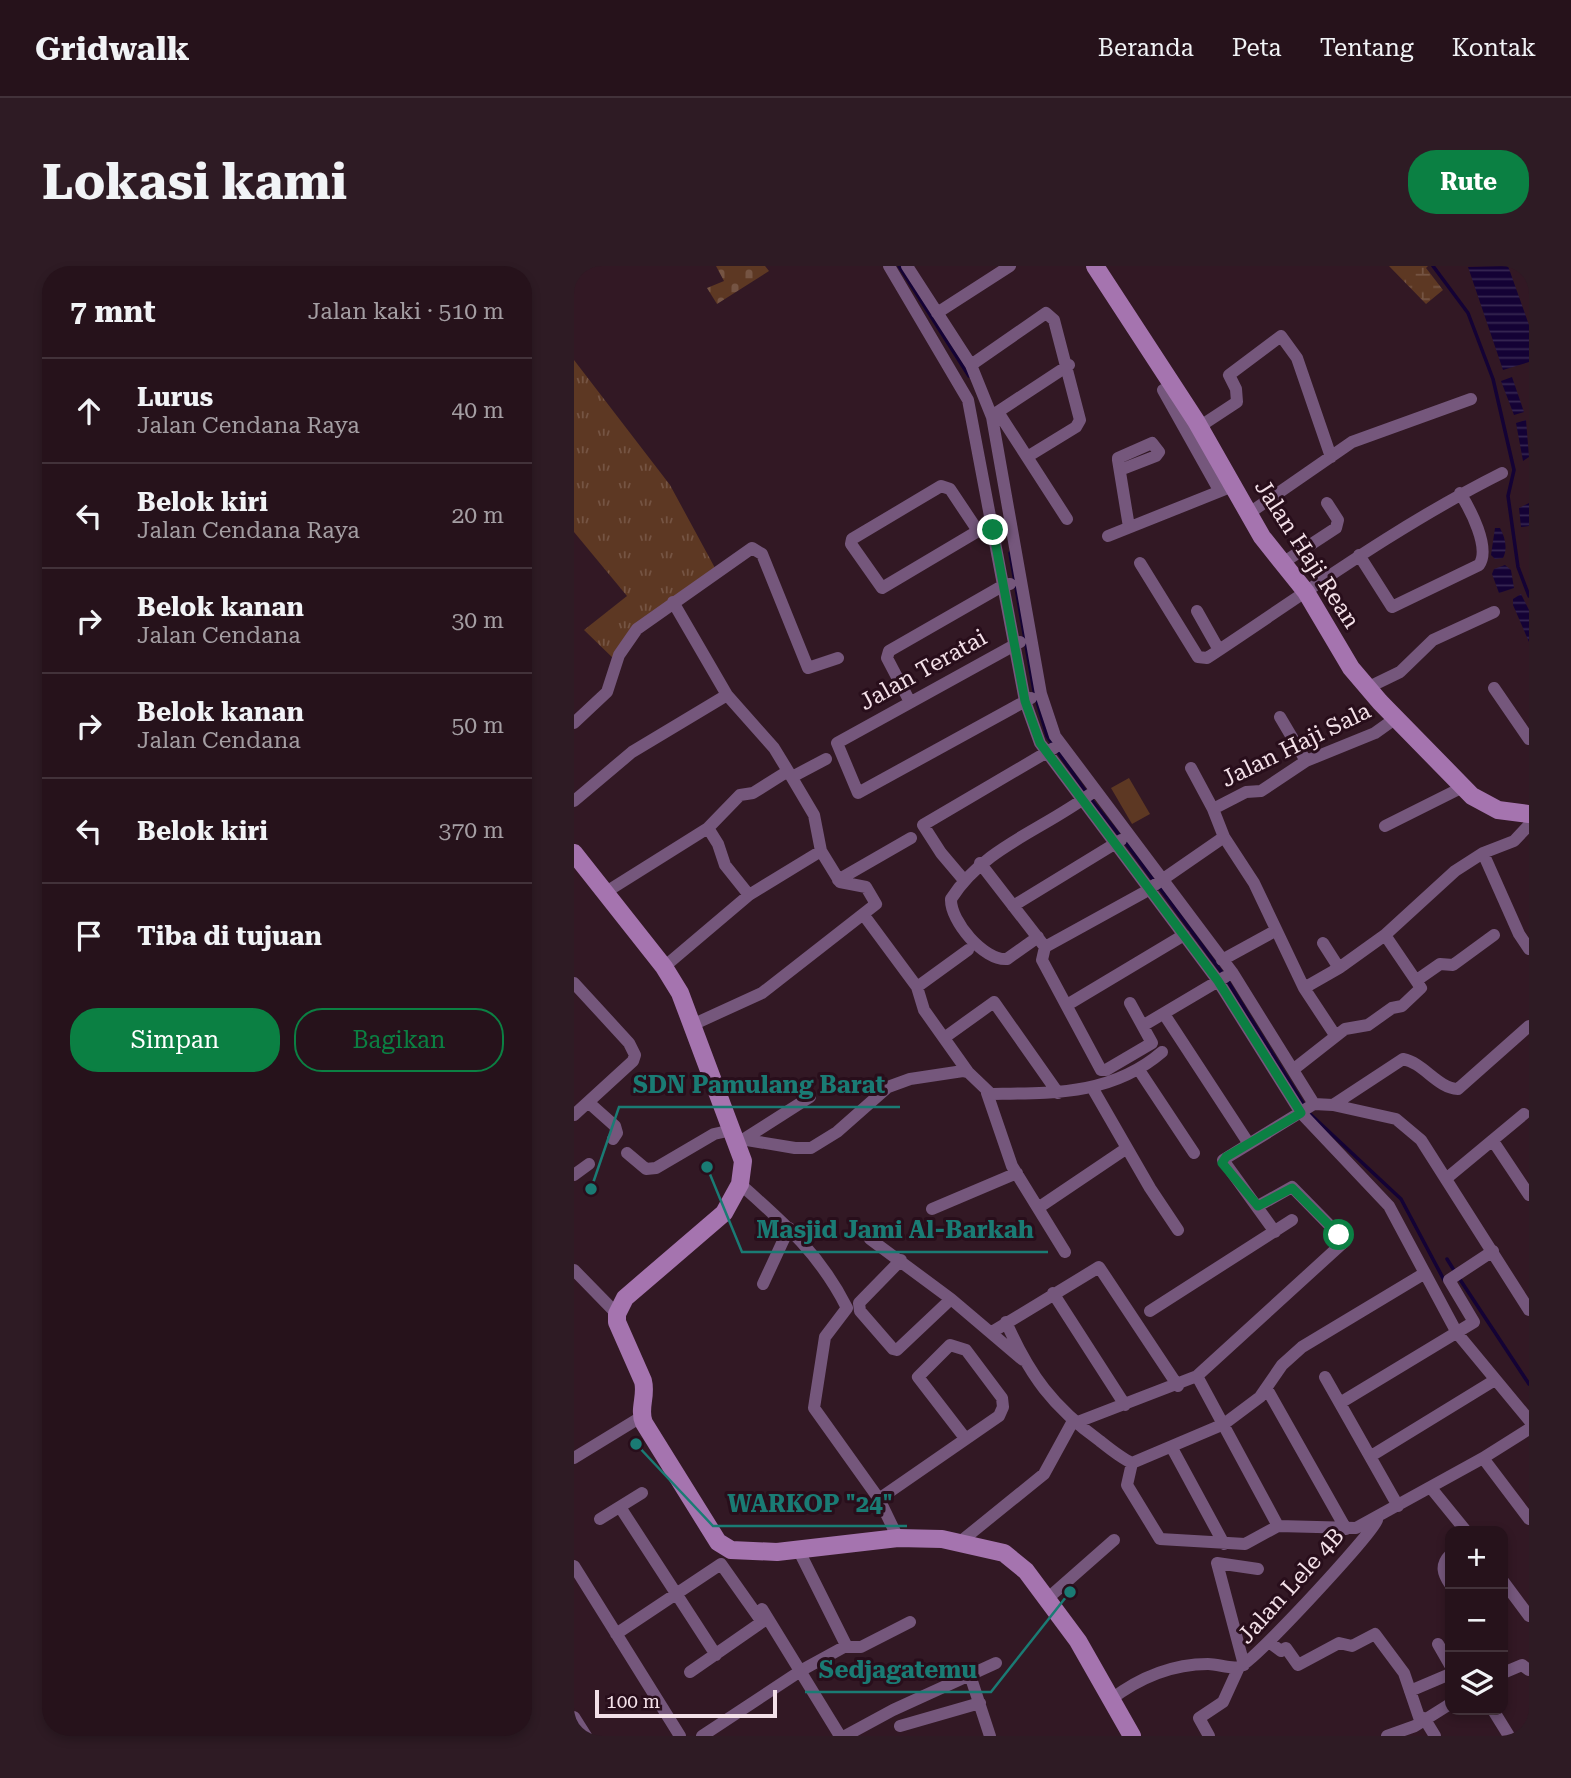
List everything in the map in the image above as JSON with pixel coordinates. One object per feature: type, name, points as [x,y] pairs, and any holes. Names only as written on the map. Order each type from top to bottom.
[{"type":"street","points":[[937,313],[1010,266]]},
{"type":"street","name":"Jalan Haji Rean","points":[[1095,266],[1199,427],[1226,488],[1248,514],[1281,564],[1311,589],[1351,668],[1367,688],[1472,796],[1498,810],[1529,814]]},
{"type":"street","points":[[902,270],[937,313],[971,365],[994,418],[1021,583],[1053,749]]},
{"type":"street","points":[[902,270],[965,393],[1025,701],[1037,736],[1053,749],[1155,884],[1222,960],[1225,977],[1308,1108],[1389,1206],[1457,1333],[1529,1420]]},
{"type":"street","points":[[971,365],[1046,313],[1055,320],[1069,365],[1079,424],[1027,457]]},
{"type":"street","points":[[1199,427],[1233,407],[1237,402],[1236,389],[1229,376],[1281,336],[1297,358],[1331,457]]},
{"type":"street","points":[[974,431],[1069,365]]},
{"type":"street","points":[[1108,536],[1226,488],[1163,390]]},
{"type":"street","points":[[1248,514],[1331,457],[1367,436],[1471,399]]},
{"type":"street","points":[[994,418],[1027,457],[1067,519]]},
{"type":"street","points":[[1119,470],[1129,527]]},
{"type":"street","points":[[1140,563],[1198,657],[1207,658],[1359,555],[1460,494],[1502,473]]},
{"type":"street","points":[[978,531],[950,489],[941,486],[852,539],[851,544],[882,588],[978,531],[993,530]]},
{"type":"street","points":[[1359,555],[1392,607],[1479,565],[1482,557],[1476,520],[1460,494]]},
{"type":"street","points":[[1281,564],[1336,527],[1338,520],[1327,503]]},
{"type":"street","points":[[574,704],[579,719],[607,692],[628,640],[646,622],[752,548],[757,549],[808,668],[838,658]]},
{"type":"street","points":[[910,702],[887,658],[890,651],[1004,585],[1021,583]]},
{"type":"street","points":[[673,602],[727,695],[774,748],[790,774],[814,815],[821,851],[838,880],[842,884],[868,889],[876,904],[762,993],[692,1026]]},
{"type":"street","points":[[1197,611],[1220,650]]},
{"type":"street","points":[[1367,688],[1400,672],[1433,640],[1494,612]]},
{"type":"street","name":"Jalan Teratai","points":[[1025,701],[858,793],[837,743],[1015,643],[1031,639]]},
{"type":"street","points":[[1494,688],[1529,739]]},
{"type":"street","points":[[1025,701],[1041,694]]},
{"type":"street","points":[[574,801],[632,752],[727,695]]},
{"type":"street","points":[[1280,717],[1306,761]]},
{"type":"street","name":"Jalan Haji Sala","points":[[1213,808],[1246,792],[1261,791],[1306,761],[1374,733],[1396,718]]},
{"type":"street","points":[[963,879],[940,853],[923,825],[1053,749]]},
{"type":"street","points":[[606,892],[708,828],[740,795],[753,793],[826,759]]},
{"type":"street","points":[[1191,768],[1213,808],[1224,837],[1254,883],[1304,988],[1335,1035]]},
{"type":"street","points":[[1385,826],[1463,787]]},
{"type":"street","points":[[1088,795],[980,863],[963,879],[950,899],[950,905],[976,943],[994,957],[1007,958],[1155,884],[1224,837]]},
{"type":"street","points":[[1304,988],[1339,968],[1385,935],[1455,871],[1483,853],[1514,841],[1529,825]]},
{"type":"street","points":[[708,828],[718,844],[725,865],[748,895]]},
{"type":"street","points":[[838,880],[911,838]]},
{"type":"street","points":[[1013,905],[1122,840]]},
{"type":"street","points":[[664,967],[748,895],[821,851]]},
{"type":"street","points":[[574,853],[664,967],[680,993],[737,1136],[743,1161],[740,1184],[724,1213],[633,1290],[617,1314],[617,1322],[645,1391],[641,1417],[843,1736],[996,1663]]},
{"type":"street","points":[[1483,853],[1519,934],[1529,949]]},
{"type":"street","points":[[980,863],[1042,942],[1042,960],[1101,1070],[1155,1052]]},
{"type":"street","points":[[1155,884],[1184,935],[1225,977],[1294,1069],[1308,1108]]},
{"type":"street","points":[[863,914],[917,987],[923,1010],[968,1072],[987,1093],[1017,1173],[1065,1252]]},
{"type":"street","points":[[1222,960],[1275,931]]},
{"type":"street","points":[[1067,1005],[1184,935]]},
{"type":"street","points":[[1385,935],[1419,984]]},
{"type":"street","points":[[1294,1069],[1348,1027],[1367,1025],[1392,1008],[1402,1006],[1419,984],[1440,964],[1453,965],[1494,935]]},
{"type":"street","points":[[1323,943],[1339,968]]},
{"type":"street","points":[[917,987],[968,950]]},
{"type":"street","points":[[1144,1025],[1225,977]]},
{"type":"street","points":[[574,983],[629,1043],[635,1055],[634,1061],[574,1115]]},
{"type":"street","points":[[944,1038],[994,1002],[1058,1093]]},
{"type":"street","points":[[1129,1003],[1151,1038],[1155,1052]]},
{"type":"street","points":[[1164,1014],[1249,1144]]},
{"type":"street","points":[[1333,1105],[1404,1059],[1412,1061],[1450,1089],[1458,1089],[1529,1026]]},
{"type":"street","points":[[987,1093],[1058,1093],[1093,1089],[1139,1070],[1155,1052]]},
{"type":"street","points":[[1139,1070],[1194,1153]]},
{"type":"street","points":[[627,1153],[646,1169],[656,1168],[714,1134],[737,1136],[795,1149],[811,1148],[837,1132],[888,1087],[910,1079],[968,1072]]},
{"type":"street","points":[[1093,1089],[1178,1230]]},
{"type":"street","points":[[737,1136],[810,1097]]},
{"type":"street","points":[[588,1102],[615,1126],[617,1133],[613,1139]]},
{"type":"street","points":[[1275,1232],[1258,1206],[1222,1163],[1308,1108],[1333,1105],[1395,1119],[1420,1140],[1447,1178],[1529,1310]]},
{"type":"street","points":[[1447,1178],[1524,1114]]},
{"type":"street","points":[[1493,1141],[1529,1195]]},
{"type":"street","points":[[1038,1208],[1127,1148]]},
{"type":"street","points":[[574,1175],[589,1164]]},
{"type":"street","points":[[932,1209],[1017,1173]]},
{"type":"street","points":[[740,1184],[811,1250],[833,1281],[847,1308],[825,1337],[815,1411],[879,1499],[898,1538]]},
{"type":"street","points":[[960,1542],[1044,1474],[1074,1422],[1178,1386],[1197,1376],[1345,1241],[1292,1188],[1258,1206]]},
{"type":"street","points":[[1150,1311],[1292,1220]]},
{"type":"street","points":[[763,1284],[789,1228]]},
{"type":"street","points":[[870,1238],[951,1299],[1023,1360]]},
{"type":"street","points":[[1340,1402],[1474,1322],[1449,1282],[1456,1273],[1493,1251]]},
{"type":"street","points":[[901,1260],[859,1303],[860,1311],[892,1349],[897,1350],[951,1299]]},
{"type":"street","points":[[992,1332],[1098,1267],[1178,1386]]},
{"type":"street","points":[[574,1270],[617,1314]]},
{"type":"street","points":[[1132,1463],[1224,1424],[1261,1397],[1282,1365],[1302,1347],[1425,1273]]},
{"type":"street","points":[[1052,1293],[1125,1405]]},
{"type":"street","points":[[1006,1322],[1023,1360],[1054,1404],[1074,1422],[1132,1463]]},
{"type":"street","points":[[879,1499],[999,1416],[1003,1407],[1002,1398],[966,1350],[950,1345],[918,1377],[965,1438]]},
{"type":"street","points":[[1197,1376],[1278,1526]]},
{"type":"street","points":[[1325,1377],[1398,1506]]},
{"type":"street","points":[[1371,1456],[1495,1380]]},
{"type":"street","points":[[1267,1389],[1346,1530]]},
{"type":"street","points":[[574,1458],[641,1417]]},
{"type":"street","points":[[1132,1463],[1127,1485],[1160,1539],[1245,1544],[1278,1526],[1346,1530],[1356,1528],[1432,1488],[1529,1429]]},
{"type":"street","points":[[1172,1448],[1224,1544]]},
{"type":"street","points":[[1483,1458],[1529,1518]]},
{"type":"street","points":[[1432,1488],[1462,1526]]},
{"type":"street","points":[[600,1519],[642,1493]]},
{"type":"street","points":[[620,1507],[716,1655]]},
{"type":"street","name":"Jalan Lele 4B","points":[[1110,1700],[1135,1681],[1161,1671],[1208,1664],[1241,1666],[1309,1603],[1376,1524],[1377,1518]]},
{"type":"street","points":[[718,1542],[741,1552],[898,1538],[960,1542],[1004,1553],[1026,1571],[1078,1641],[1132,1736]]},
{"type":"street","points":[[1047,1599],[1114,1539]]},
{"type":"street","points":[[798,1549],[847,1647]]},
{"type":"street","points":[[1209,1736],[1199,1718],[1223,1702],[1241,1666],[1217,1563],[1258,1569]]},
{"type":"street","points":[[616,1634],[721,1564],[762,1622],[690,1672]]},
{"type":"street","points":[[574,1566],[680,1736]]},
{"type":"street","points":[[1508,1588],[1529,1616]]},
{"type":"street","points":[[702,1736],[802,1670],[847,1647],[861,1647],[910,1622]]},
{"type":"street","points":[[1269,1642],[1281,1651],[1286,1648],[1298,1665],[1339,1643],[1352,1646],[1375,1634],[1404,1673],[1422,1719],[1435,1736]]},
{"type":"street","points":[[1438,1644],[1445,1656]]},
{"type":"street","points":[[1508,1671],[1522,1665],[1529,1670]]},
{"type":"street","points":[[970,1675],[990,1736]]},
{"type":"street","points":[[1410,1691],[1445,1676]]},
{"type":"street","points":[[893,1710],[901,1731],[980,1703]]},
{"type":"street","points":[[1391,1736],[1415,1726],[1445,1707]]},
{"type":"street","points":[[1496,1715],[1509,1736]]},
{"type":"street","points":[[574,1717],[586,1736]]},
{"type":"green space","points":[[716,266],[765,266],[769,271],[717,304],[707,288],[724,281]]},
{"type":"green space","points":[[1389,266],[1428,266],[1426,268],[1443,290],[1426,304]]},
{"type":"green space","points":[[574,360],[670,485],[715,568],[640,624],[615,660],[584,630],[627,596],[574,532]]},
{"type":"green space","points":[[1129,778],[1150,814],[1132,824],[1111,788]]},
{"type":"shaded area","points":[[1508,266],[1529,325],[1529,362],[1503,370],[1468,267]]},
{"type":"shaded area","points":[[1512,377],[1524,412],[1514,415],[1501,381]]},
{"type":"shaded area","points":[[1526,420],[1529,457],[1523,461],[1516,423]]},
{"type":"shaded area","points":[[1529,503],[1529,526],[1521,527],[1519,508]]},
{"type":"shaded area","points":[[1495,528],[1500,528],[1504,539],[1503,558],[1495,559],[1491,555]]},
{"type":"shaded area","points":[[1505,565],[1511,570],[1514,588],[1499,593],[1492,574],[1494,569]]},
{"type":"shaded area","points":[[1521,594],[1529,610],[1529,642],[1513,605],[1513,599]]},
{"type":"waterway","points":[[899,266],[969,376]]},
{"type":"waterway","points":[[1433,266],[1468,313],[1493,379],[1514,470],[1508,496],[1518,567],[1529,596]]},
{"type":"waterway","points":[[1010,553],[1034,691],[1047,736],[1086,792]]},
{"type":"waterway","points":[[1090,798],[1120,836]]},
{"type":"waterway","points":[[1125,842],[1154,881]]},
{"type":"waterway","points":[[1159,887],[1223,974]]},
{"type":"waterway","points":[[1227,980],[1309,1113],[1401,1199],[1444,1280]]},
{"type":"waterway","points":[[1447,1259],[1455,1272]]},
{"type":"waterway","points":[[1459,1278],[1529,1384]]},
{"type":"place","name":"Masjid Jami Al-Barkah","points":[[707,1167]]},
{"type":"place","name":"SDN Pamulang Barat","points":[[591,1189]]},
{"type":"place","name":"WARKOP \"24\"","points":[[636,1444]]},
{"type":"place","name":"Sedjagatemu","points":[[1070,1592]]},
{"type":"route","points":[[993,530],[1025,701],[1040,743],[1218,981],[1301,1113],[1226,1157],[1222,1163],[1258,1206],[1292,1188],[1339,1235]]}]
